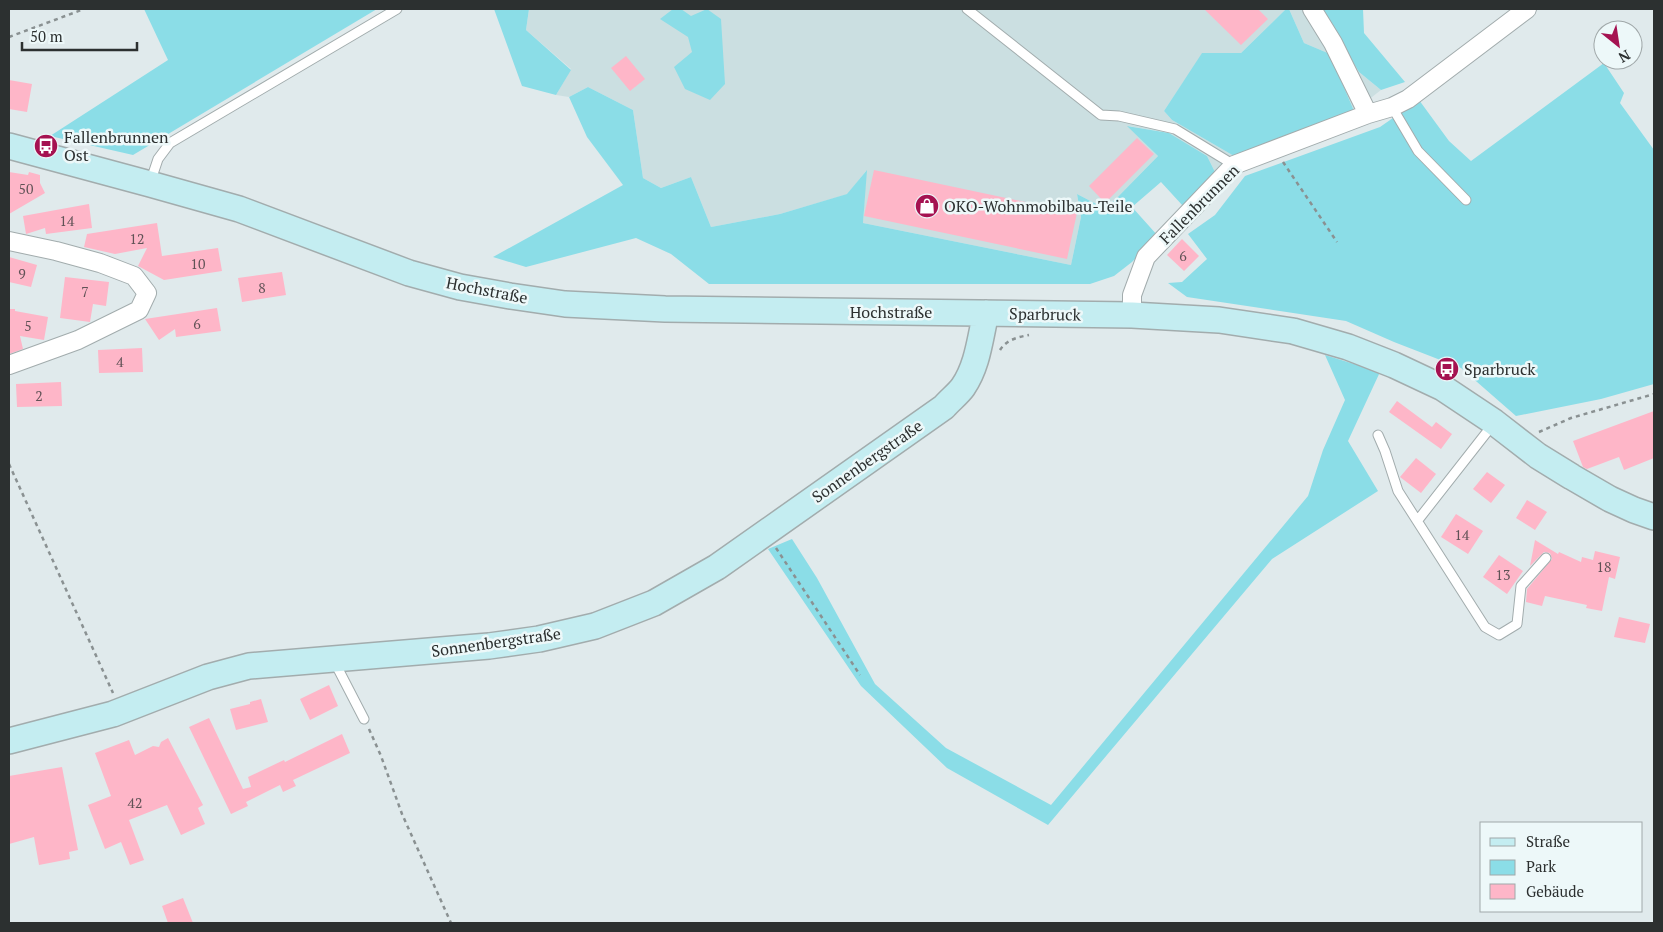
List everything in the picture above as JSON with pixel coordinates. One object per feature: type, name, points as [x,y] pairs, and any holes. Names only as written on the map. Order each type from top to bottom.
[{"type":"main road","name":"Hochstraße","points":[[9,146],[239,210],[409,273],[460,287],[510,296],[565,304],[665,309],[986,313]]},
{"type":"main road","name":"Sparbruck","points":[[986,313],[1132,315],[1189,318],[1252,324],[1321,338],[1394,365],[1443,388],[1494,422],[1538,456],[1586,486],[1634,510],[1654,517]]},
{"type":"main road","name":"Sonnenbergstraße","points":[[9,741],[113,714],[208,677],[249,666],[489,646],[539,639],[595,626],[654,603],[718,567],[944,407],[963,387],[975,362],[986,313]]},
{"type":"street","points":[[1312,9],[1333,43],[1368,114]]},
{"type":"street","name":"Fallenbrunnen","points":[[1132,315],[1132,294],[1146,257],[1234,165],[1408,100],[1527,9]]},
{"type":"street","points":[[9,241],[100,262],[134,276],[147,293],[139,310],[78,340],[9,365]]},
{"type":"lane","points":[[150,184],[158,159],[170,143],[397,9]]},
{"type":"lane","points":[[967,9],[1101,115],[1119,116],[1175,129],[1234,165]]},
{"type":"lane","points":[[1392,107],[1418,151],[1466,200]]},
{"type":"lane","points":[[1418,520],[1494,422]]},
{"type":"lane","points":[[1378,435],[1398,492],[1418,520],[1484,627],[1499,635],[1518,624],[1522,586],[1546,558]]},
{"type":"lane","points":[[333,659],[364,719]]},
{"type":"path","points":[[9,37],[84,9]]},
{"type":"path","points":[[1274,149],[1337,242]]},
{"type":"path","points":[[1002,346],[1014,338],[1036,333]]},
{"type":"path","points":[[1523,445],[1531,435],[1571,418],[1654,394]]},
{"type":"path","points":[[9,464],[115,696]]},
{"type":"path","points":[[772,542],[860,675]]},
{"type":"path","points":[[364,719],[381,756],[402,814],[451,923]]},
{"type":"shaded area","points":[[529,9],[1286,9],[1241,53],[1202,54],[1164,111],[1172,120],[1234,156],[1216,174],[1207,156],[1169,133],[1128,126],[1158,156],[1106,209],[1077,194],[1081,217],[1071,265],[863,223],[866,171],[848,194],[780,214],[711,227],[691,177],[661,188],[643,178],[633,110],[588,87],[569,97],[556,95],[571,69],[526,30]]},
{"type":"shaded area","points":[[1289,9],[1321,9],[1359,72],[1381,90],[1354,111],[1330,54],[1304,43]]},
{"type":"green space","points":[[144,9],[377,9],[133,155],[50,136],[168,60]]},
{"type":"green space","points":[[494,9],[529,9],[526,30],[571,70],[556,95],[522,86]]},
{"type":"green space","points":[[673,9],[681,9],[691,16],[707,9],[721,19],[725,84],[710,100],[685,89],[674,67],[692,52],[688,37],[660,19]]},
{"type":"green space","points":[[1286,9],[1289,9],[1304,43],[1330,54],[1354,111],[1234,156],[1172,120],[1164,111],[1202,53],[1241,53]]},
{"type":"green space","points":[[1321,9],[1363,9],[1364,33],[1405,82],[1381,90],[1359,72]]},
{"type":"green space","points":[[1594,70],[1609,70],[1624,93],[1620,103],[1654,150],[1654,384],[1601,399],[1516,416],[1461,368],[1346,321],[1187,297],[1168,283],[1182,282],[1207,259],[1188,234],[1215,215],[1245,176],[1380,127],[1419,100],[1449,141],[1471,161]]},
{"type":"green space","points":[[588,87],[633,110],[643,178],[661,188],[691,177],[711,227],[780,214],[847,194],[867,170],[863,223],[1071,265],[1081,217],[1077,194],[1106,209],[1158,156],[1127,126],[1169,133],[1207,156],[1216,174],[1183,206],[1161,182],[1132,207],[1158,236],[1132,262],[1114,276],[1090,284],[709,284],[671,254],[636,238],[526,267],[493,257],[623,185],[587,137],[569,97]]},
{"type":"green space","points":[[1325,355],[1380,372],[1348,441],[1378,491],[1272,559],[1048,825],[947,768],[861,686],[768,549],[792,539],[817,578],[875,684],[946,748],[1051,805],[1308,496],[1323,450],[1345,400]]},
{"type":"building","points":[[1204,9],[1258,9],[1268,19],[1241,45]]},
{"type":"building","points":[[626,56],[645,79],[630,91],[611,68]]},
{"type":"building","points":[[9,80],[32,84],[27,112],[9,109]]},
{"type":"building","points":[[1137,138],[1154,154],[1105,203],[1089,186]]},
{"type":"building","points":[[874,170],[1077,213],[1067,259],[864,216]]},
{"type":"building","points":[[9,172],[28,175],[29,172],[40,175],[40,183],[45,193],[9,214]]},
{"type":"building","points":[[89,204],[92,228],[46,234],[45,228],[26,234],[23,216]]},
{"type":"building","points":[[157,223],[162,256],[218,248],[222,271],[164,280],[138,266],[147,248],[115,254],[84,247],[87,234]]},
{"type":"building","points":[[1182,239],[1199,256],[1184,271],[1167,255]]},
{"type":"building","points":[[9,257],[37,265],[31,287],[9,282]]},
{"type":"building","points":[[282,272],[286,295],[242,302],[238,278]]},
{"type":"building","points":[[65,277],[109,282],[106,306],[93,304],[90,322],[60,318]]},
{"type":"building","points":[[217,308],[221,331],[176,337],[175,329],[159,340],[145,319]]},
{"type":"building","points":[[9,309],[48,317],[44,340],[20,336],[23,349],[9,354]]},
{"type":"building","points":[[142,348],[143,372],[99,373],[98,350]]},
{"type":"building","points":[[61,382],[62,406],[17,407],[16,384]]},
{"type":"building","points":[[1397,401],[1432,427],[1436,422],[1452,434],[1441,449],[1389,412]]},
{"type":"building","points":[[1654,411],[1654,458],[1624,470],[1619,457],[1587,469],[1583,467],[1573,441]]},
{"type":"building","points":[[1416,458],[1436,474],[1421,493],[1400,477]]},
{"type":"building","points":[[1487,472],[1505,485],[1491,503],[1473,489]]},
{"type":"building","points":[[1527,500],[1547,512],[1535,530],[1516,518]]},
{"type":"building","points":[[1456,514],[1483,531],[1468,554],[1441,537]]},
{"type":"building","points":[[1535,540],[1558,554],[1559,552],[1581,562],[1582,557],[1593,560],[1595,551],[1620,557],[1615,579],[1609,577],[1602,611],[1586,608],[1587,605],[1545,596],[1542,606],[1526,602],[1527,589],[1552,559],[1550,553],[1544,552],[1530,566]]},
{"type":"building","points":[[1499,555],[1523,571],[1507,594],[1483,577]]},
{"type":"building","points":[[1619,617],[1650,624],[1645,643],[1614,637]]},
{"type":"building","points":[[329,685],[338,706],[310,720],[300,699]]},
{"type":"building","points":[[261,699],[268,722],[236,730],[230,709]]},
{"type":"building","points":[[209,718],[243,789],[251,787],[248,777],[284,760],[285,762],[342,734],[350,753],[293,780],[296,786],[283,792],[280,785],[246,802],[248,806],[231,814],[189,727]]},
{"type":"building","points":[[168,738],[203,805],[198,808],[205,824],[181,835],[167,805],[129,820],[144,860],[130,865],[121,842],[105,849],[88,805],[111,796],[95,753],[129,740],[135,755],[153,746],[159,747],[161,742]]},
{"type":"building","points":[[62,767],[78,850],[69,852],[70,859],[39,865],[34,837],[9,844],[9,776]]},
{"type":"building","points":[[183,898],[193,923],[168,923],[162,906]]},
{"type":"place","name":"Fallenbrunnen Ost","points":[[46,146]]},
{"type":"place","name":"OKO-Wohnmobilbau-Teile","points":[[927,206]]},
{"type":"place","name":"Sparbruck","points":[[1447,369]]}]
